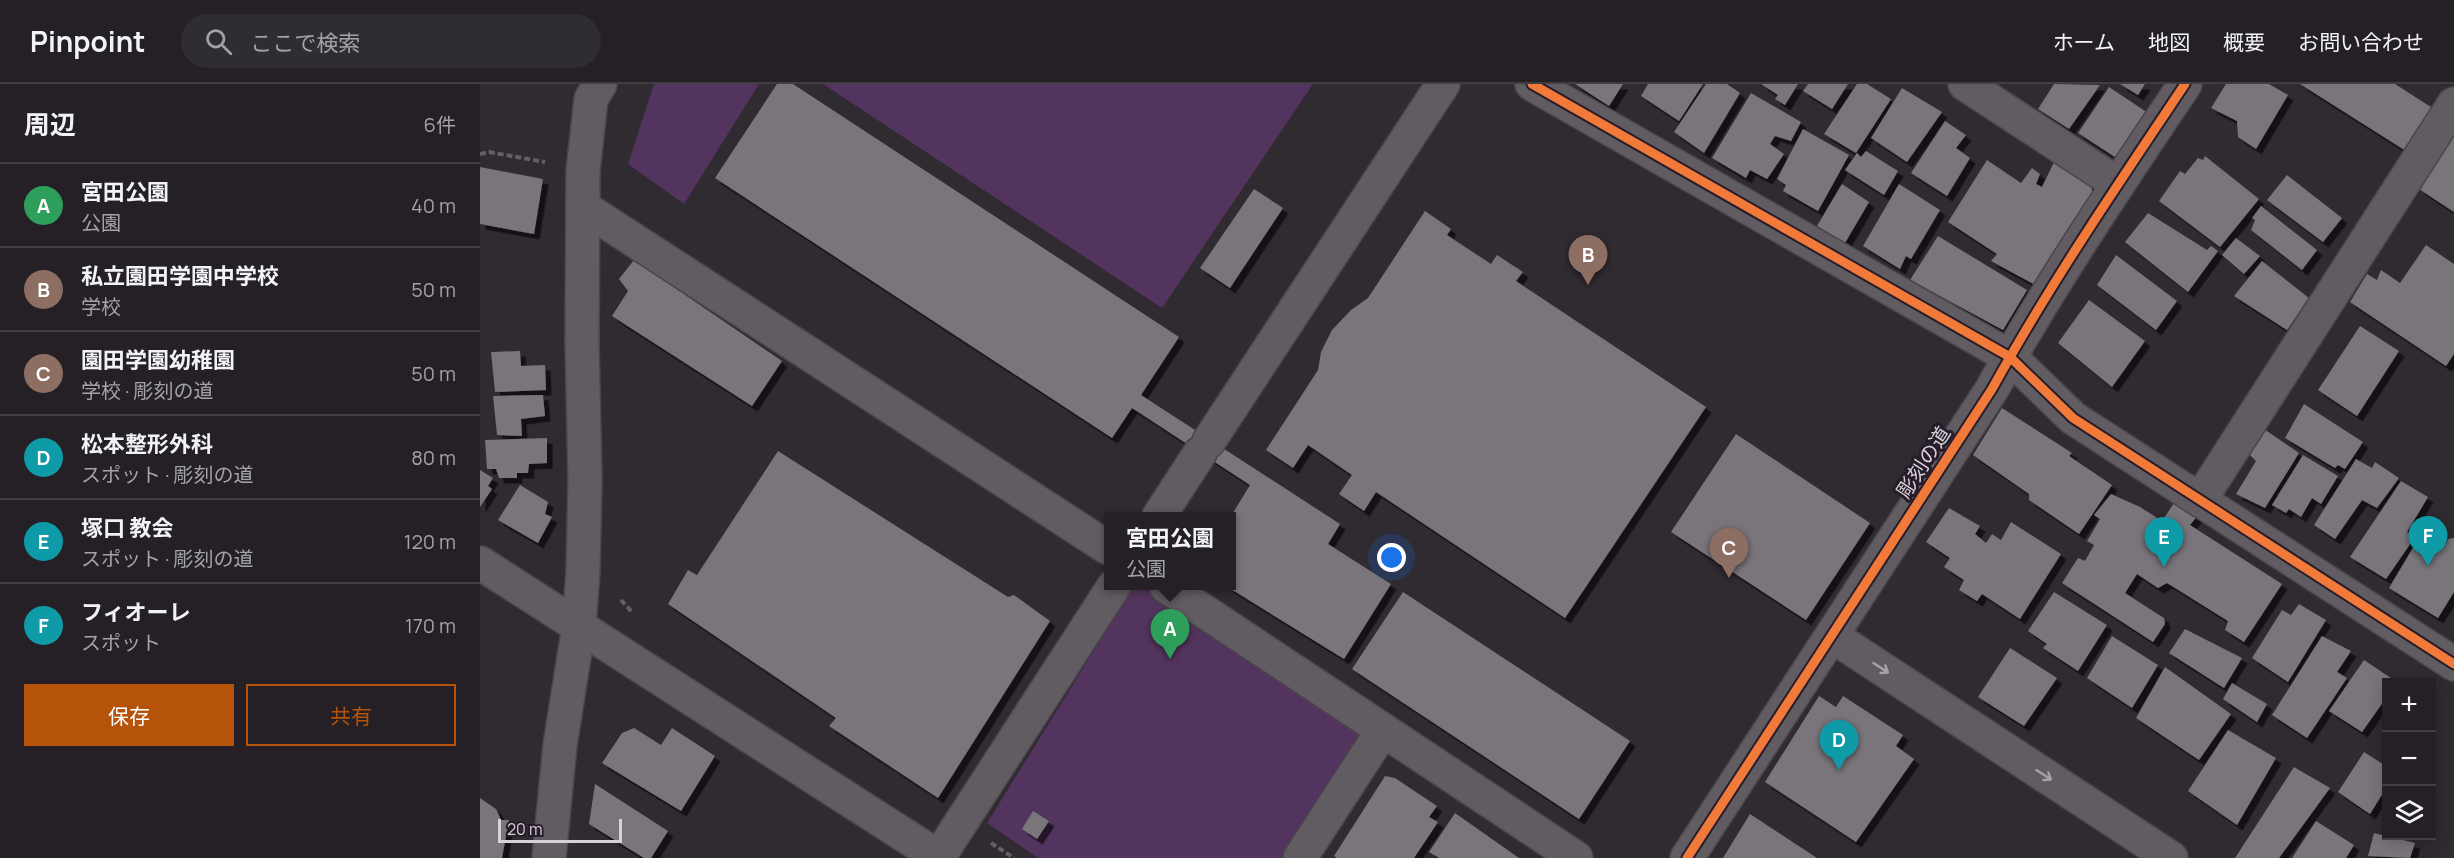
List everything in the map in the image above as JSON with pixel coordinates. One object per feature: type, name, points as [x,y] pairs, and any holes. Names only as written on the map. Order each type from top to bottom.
[{"type":"street","points":[[1162,512],[1443,84]]},
{"type":"street","points":[[1532,84],[2010,357],[2073,418],[2454,664]]},
{"type":"street","points":[[1965,84],[2118,184]]},
{"type":"street","name":"彫刻の道","points":[[1688,858],[1992,389],[2118,184],[2185,84]]},
{"type":"street","points":[[2443,84],[2454,91]]},
{"type":"street","points":[[549,858],[560,745],[579,626],[585,480],[582,342],[583,171],[588,89]]},
{"type":"street","points":[[2200,500],[2454,104]]},
{"type":"street","points":[[583,207],[1104,545]]},
{"type":"street","points":[[480,563],[939,858],[1111,590]]},
{"type":"street","points":[[1173,590],[1576,858]]},
{"type":"street","points":[[1832,636],[2170,858]]},
{"type":"street","points":[[1300,858],[1383,730]]},
{"type":"path","points":[[480,154],[489,152],[583,171]]},
{"type":"path","points":[[986,840],[1014,858]]},
{"type":"shaded area","points":[[654,84],[759,84],[684,204],[628,164]]},
{"type":"shaded area","points":[[823,84],[1313,84],[1162,308]]},
{"type":"shaded area","points":[[1132,590],[1146,590],[1367,736],[1290,858],[1038,858],[987,823]]},
{"type":"building","points":[[777,84],[793,84],[1179,337],[1141,395],[1340,524],[1328,544],[1391,584],[1344,659],[1232,590],[1236,590],[1236,512],[1233,512],[1250,485],[1132,408],[1112,438],[715,178]]},
{"type":"building","points":[[1575,84],[1623,84],[1609,106]]},
{"type":"building","points":[[1648,84],[1703,84],[1679,121],[1641,96]]},
{"type":"building","points":[[1706,84],[1727,84],[1740,93],[1704,153],[1674,132]]},
{"type":"building","points":[[1761,84],[1798,84],[1785,105],[1775,99],[1778,95]]},
{"type":"building","points":[[1808,84],[1848,84],[1832,109],[1803,91]]},
{"type":"building","points":[[1857,84],[1867,84],[1891,99],[1856,153],[1824,134]]},
{"type":"building","points":[[2054,84],[2100,85],[2069,129],[2038,109]]},
{"type":"building","points":[[2120,84],[2145,84],[2138,95]]},
{"type":"building","points":[[2226,84],[2269,84],[2288,95],[2256,149],[2238,137],[2237,121],[2211,108]]},
{"type":"building","points":[[2300,84],[2395,84],[2434,109],[2406,151]]},
{"type":"building","points":[[2109,87],[2148,113],[2118,159],[2078,133]]},
{"type":"building","points":[[1902,88],[1942,112],[1907,162],[1871,138]]},
{"type":"building","points":[[1751,93],[1801,122],[1791,141],[1775,136],[1770,144],[1784,154],[1767,179],[1750,170],[1746,178],[1712,158]]},
{"type":"building","points":[[1945,121],[1966,135],[1956,148],[1970,158],[1947,196],[1911,173]]},
{"type":"building","points":[[1803,129],[1849,155],[1818,211],[1783,191],[1786,185],[1777,179]]},
{"type":"building","points":[[2454,134],[2454,212],[2419,189]]},
{"type":"building","points":[[1866,151],[1898,171],[1884,195],[1845,170],[1857,153],[1861,157]]},
{"type":"building","points":[[2205,156],[2259,199],[2220,247],[2159,201],[2180,171],[2185,174],[2198,158],[2203,160]]},
{"type":"building","points":[[1987,160],[2021,183],[2032,168],[2040,174],[2036,184],[2042,187],[2054,162],[2091,186],[2094,198],[2037,286],[1991,261],[1997,254],[1948,222]]},
{"type":"building","points":[[480,167],[543,179],[534,234],[480,224]]},
{"type":"building","points":[[2287,175],[2342,218],[2323,242],[2267,200]]},
{"type":"building","points":[[1842,184],[1869,202],[1845,243],[1817,226]]},
{"type":"building","points":[[1899,184],[1940,210],[1911,259],[1906,256],[1900,269],[1863,246]]},
{"type":"building","points":[[1254,189],[1283,208],[1230,288],[1200,268]]},
{"type":"building","points":[[2261,206],[2317,250],[2302,270],[2251,230],[2255,220],[2252,218]]},
{"type":"building","points":[[1425,211],[1451,229],[1447,235],[1491,264],[1497,255],[1523,272],[1516,281],[1706,407],[1565,618],[1376,492],[1364,511],[1339,494],[1352,475],[1308,445],[1293,468],[1266,450],[1318,370],[1321,352],[1332,330],[1351,310],[1368,298]]},
{"type":"building","points":[[2148,213],[2207,250],[2211,246],[2218,251],[2188,292],[2125,242]]},
{"type":"building","points":[[1938,236],[2027,290],[2003,330],[1910,280]]},
{"type":"building","points":[[2236,238],[2260,256],[2244,274],[2222,255]]},
{"type":"building","points":[[2426,245],[2454,264],[2454,354],[2446,366],[2350,302],[2367,274],[2377,280],[2381,270],[2400,283]]},
{"type":"building","points":[[2116,255],[2177,301],[2156,330],[2097,285]]},
{"type":"building","points":[[634,260],[782,361],[752,406],[612,316],[628,291],[619,279]]},
{"type":"building","points":[[2262,261],[2309,298],[2287,330],[2234,296]]},
{"type":"building","points":[[2089,300],[2145,341],[2112,387],[2058,343]]},
{"type":"building","points":[[2360,326],[2399,351],[2357,416],[2318,390]]},
{"type":"building","points":[[520,351],[521,366],[545,365],[546,390],[495,392],[491,352]]},
{"type":"building","points":[[543,395],[545,416],[521,419],[522,436],[497,435],[493,396]]},
{"type":"building","points":[[2304,404],[2363,442],[2345,469],[2338,465],[2335,468],[2285,438]]},
{"type":"building","points":[[2002,408],[2072,453],[2069,456],[2112,485],[2079,534],[2029,500],[2029,494],[1973,455]]},
{"type":"building","points":[[2264,429],[2299,453],[2265,508],[2236,494],[2256,461],[2249,454]]},
{"type":"building","points":[[1736,434],[1870,523],[1806,620],[1671,532]]},
{"type":"building","points":[[547,438],[547,463],[529,464],[528,473],[517,473],[517,478],[499,478],[496,469],[487,469],[485,440]]},
{"type":"building","points":[[778,451],[1008,597],[1014,595],[1050,621],[938,798],[829,726],[836,718],[668,604],[688,570],[697,575]]},
{"type":"building","points":[[2303,455],[2338,476],[2321,504],[2312,498],[2301,517],[2289,509],[2286,513],[2272,505]]},
{"type":"building","points":[[2356,459],[2372,468],[2375,462],[2399,478],[2377,508],[2362,500],[2335,539],[2314,525]]},
{"type":"building","points":[[480,470],[493,478],[488,486],[492,489],[480,507]]},
{"type":"building","points":[[2401,481],[2428,497],[2407,532],[2415,537],[2386,579],[2350,557]]},
{"type":"building","points":[[520,485],[548,502],[545,514],[552,517],[538,543],[498,520]]},
{"type":"building","points":[[2111,494],[2140,507],[2162,521],[2174,503],[2198,515],[2190,525],[2282,584],[2244,642],[2225,630],[2228,621],[2167,583],[2158,588],[2137,574],[2125,593],[2164,618],[2165,624],[2153,642],[2062,583],[2078,558],[2085,561],[2094,545],[2087,541],[2100,519],[2094,515]]},
{"type":"building","points":[[1949,508],[1980,526],[1975,534],[1986,543],[1992,534],[2001,540],[2011,522],[2061,554],[2020,619],[1982,594],[1977,601],[1959,590],[1964,580],[1944,567],[1950,558],[1926,542]]},
{"type":"building","points":[[2423,531],[2446,544],[2448,539],[2454,538],[2454,592],[2438,618],[2389,588]]},
{"type":"building","points":[[1403,592],[1630,741],[1579,819],[1352,669]]},
{"type":"building","points":[[2054,592],[2107,625],[2078,671],[2043,648],[2047,644],[2028,631]]},
{"type":"building","points":[[2299,604],[2326,620],[2288,682],[2252,658],[2282,610],[2291,615]]},
{"type":"building","points":[[2185,629],[2242,658],[2224,688],[2169,653]]},
{"type":"building","points":[[2112,636],[2158,665],[2132,708],[2087,678]]},
{"type":"building","points":[[2322,636],[2351,651],[2337,672],[2347,678],[2307,738],[2272,715]]},
{"type":"building","points":[[2010,648],[2057,678],[2024,726],[1978,697]]},
{"type":"building","points":[[2364,660],[2391,678],[2382,678],[2382,704],[2362,732],[2329,711]]},
{"type":"building","points":[[2165,667],[2231,714],[2199,760],[2136,718]]},
{"type":"building","points":[[2232,683],[2267,704],[2257,722],[2223,699]]},
{"type":"building","points":[[1819,696],[1836,707],[1843,696],[1903,735],[1896,746],[1914,759],[1856,842],[1765,782]]},
{"type":"building","points":[[634,728],[661,745],[672,728],[715,756],[681,811],[602,763],[622,733]]},
{"type":"building","points":[[2228,730],[2276,758],[2237,825],[2188,791]]},
{"type":"building","points":[[2364,752],[2382,763],[2382,794],[2370,814],[2338,792]]},
{"type":"building","points":[[2294,767],[2330,788],[2279,858],[2235,858]]},
{"type":"building","points":[[1385,776],[1395,778],[1437,806],[1429,817],[1438,822],[1414,858],[1337,858],[1334,856]]},
{"type":"building","points":[[595,784],[668,831],[651,858],[644,858],[589,824]]},
{"type":"building","points":[[480,798],[496,809],[501,820],[509,820],[502,858],[480,858]]},
{"type":"building","points":[[1033,811],[1049,821],[1037,839],[1022,829]]},
{"type":"building","points":[[1455,813],[1519,858],[1439,858],[1429,852]]},
{"type":"building","points":[[1750,814],[1817,858],[1723,858]]},
{"type":"building","points":[[2316,821],[2354,845],[2346,858],[2292,858]]},
{"type":"building","points":[[2374,833],[2382,835],[2382,840],[2403,840],[2415,843],[2410,858],[2368,856]]},
{"type":"cycle path","points":[[1532,84],[2010,357],[2073,418],[2454,664]]},
{"type":"cycle path","points":[[1687,858],[1992,389],[2061,273],[2185,84]]},
{"type":"place","name":"私立園田学園中学校","points":[[1588,285]]},
{"type":"place","name":"フィオーレ","points":[[2428,566]]},
{"type":"place","name":"塚口 教会","points":[[2164,567]]},
{"type":"place","name":"園田学園幼稚園","points":[[1729,578]]},
{"type":"place","name":"宮田公園","points":[[1170,659]]},
{"type":"place","name":"松本整形外科","points":[[1839,770]]}]
